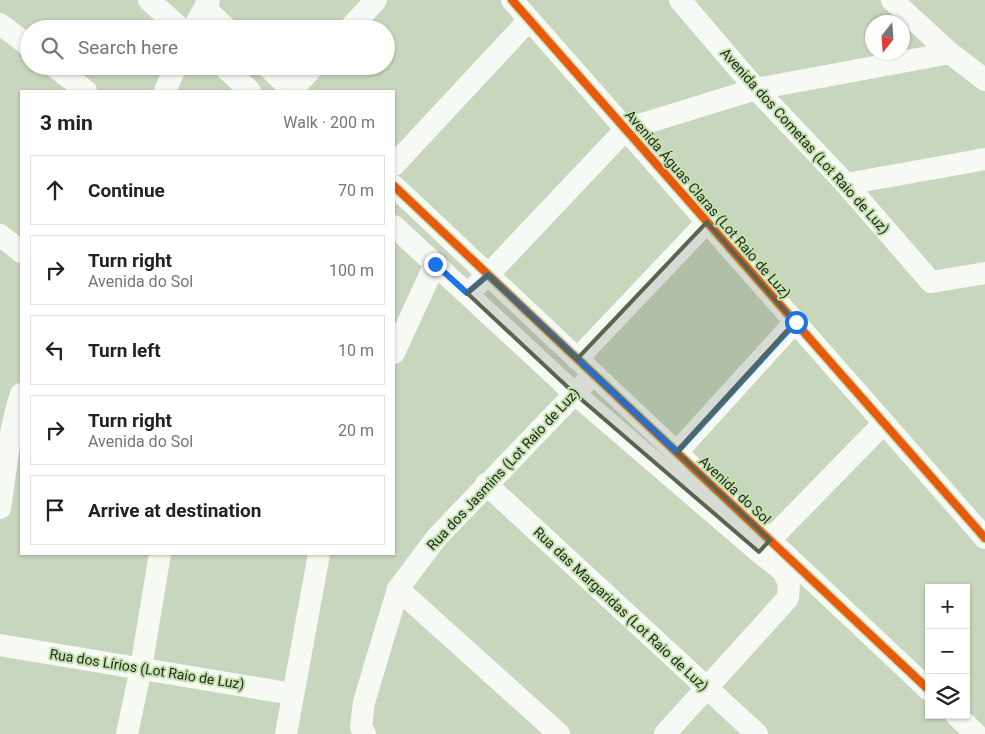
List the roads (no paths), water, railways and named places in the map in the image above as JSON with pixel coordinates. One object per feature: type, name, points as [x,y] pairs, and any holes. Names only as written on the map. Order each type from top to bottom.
[{"type":"street","points":[[149,0],[171,20]]},
{"type":"street","points":[[357,20],[376,0]]},
{"type":"street","name":"Avenida Águas Claras (Lot Raio de Luz)","points":[[512,0],[985,538]]},
{"type":"street","name":"Avenida dos Cometas (Lot Raio de Luz)","points":[[680,0],[756,89],[846,184],[931,282],[985,273]]},
{"type":"street","points":[[892,0],[950,52],[985,80]]},
{"type":"street","points":[[199,20],[207,4],[220,20]]},
{"type":"street","points":[[395,164],[529,20]]},
{"type":"street","points":[[0,24],[20,39]]},
{"type":"street","points":[[467,293],[488,275],[626,129],[756,89],[950,52]]},
{"type":"street","points":[[66,75],[85,90]]},
{"type":"street","points":[[166,90],[172,75]]},
{"type":"street","points":[[233,75],[249,90]]},
{"type":"street","points":[[276,75],[291,90]]},
{"type":"street","points":[[293,90],[306,75]]},
{"type":"street","points":[[846,184],[985,159]]},
{"type":"street","name":"Avenida do Sol","points":[[395,187],[677,452],[764,546]]},
{"type":"street","name":"Rua dos Jasmins (Lot Raio de Luz)","points":[[365,734],[361,727],[364,702],[398,589],[436,537],[575,394],[585,366],[707,222]]},
{"type":"street","name":"Avenida do Sol","points":[[395,227],[575,394],[764,546],[925,687]]},
{"type":"street","points":[[0,235],[20,251]]},
{"type":"street","points":[[395,351],[435,264]]},
{"type":"street","points":[[677,452],[796,322]]},
{"type":"street","points":[[0,508],[4,452],[20,397]]},
{"type":"street","points":[[665,734],[788,598],[789,584],[783,571],[764,546],[884,423]]},
{"type":"street","name":"Rua das Margaridas (Lot Raio de Luz)","points":[[486,484],[757,734]]},
{"type":"street","points":[[128,734],[160,555]]},
{"type":"street","points":[[286,734],[319,555]]},
{"type":"street","points":[[398,589],[559,734]]},
{"type":"street","name":"Rua dos Lírios (Lot Raio de Luz)","points":[[0,645],[293,694]]},
{"type":"street","points":[[960,719],[976,734]]}]
